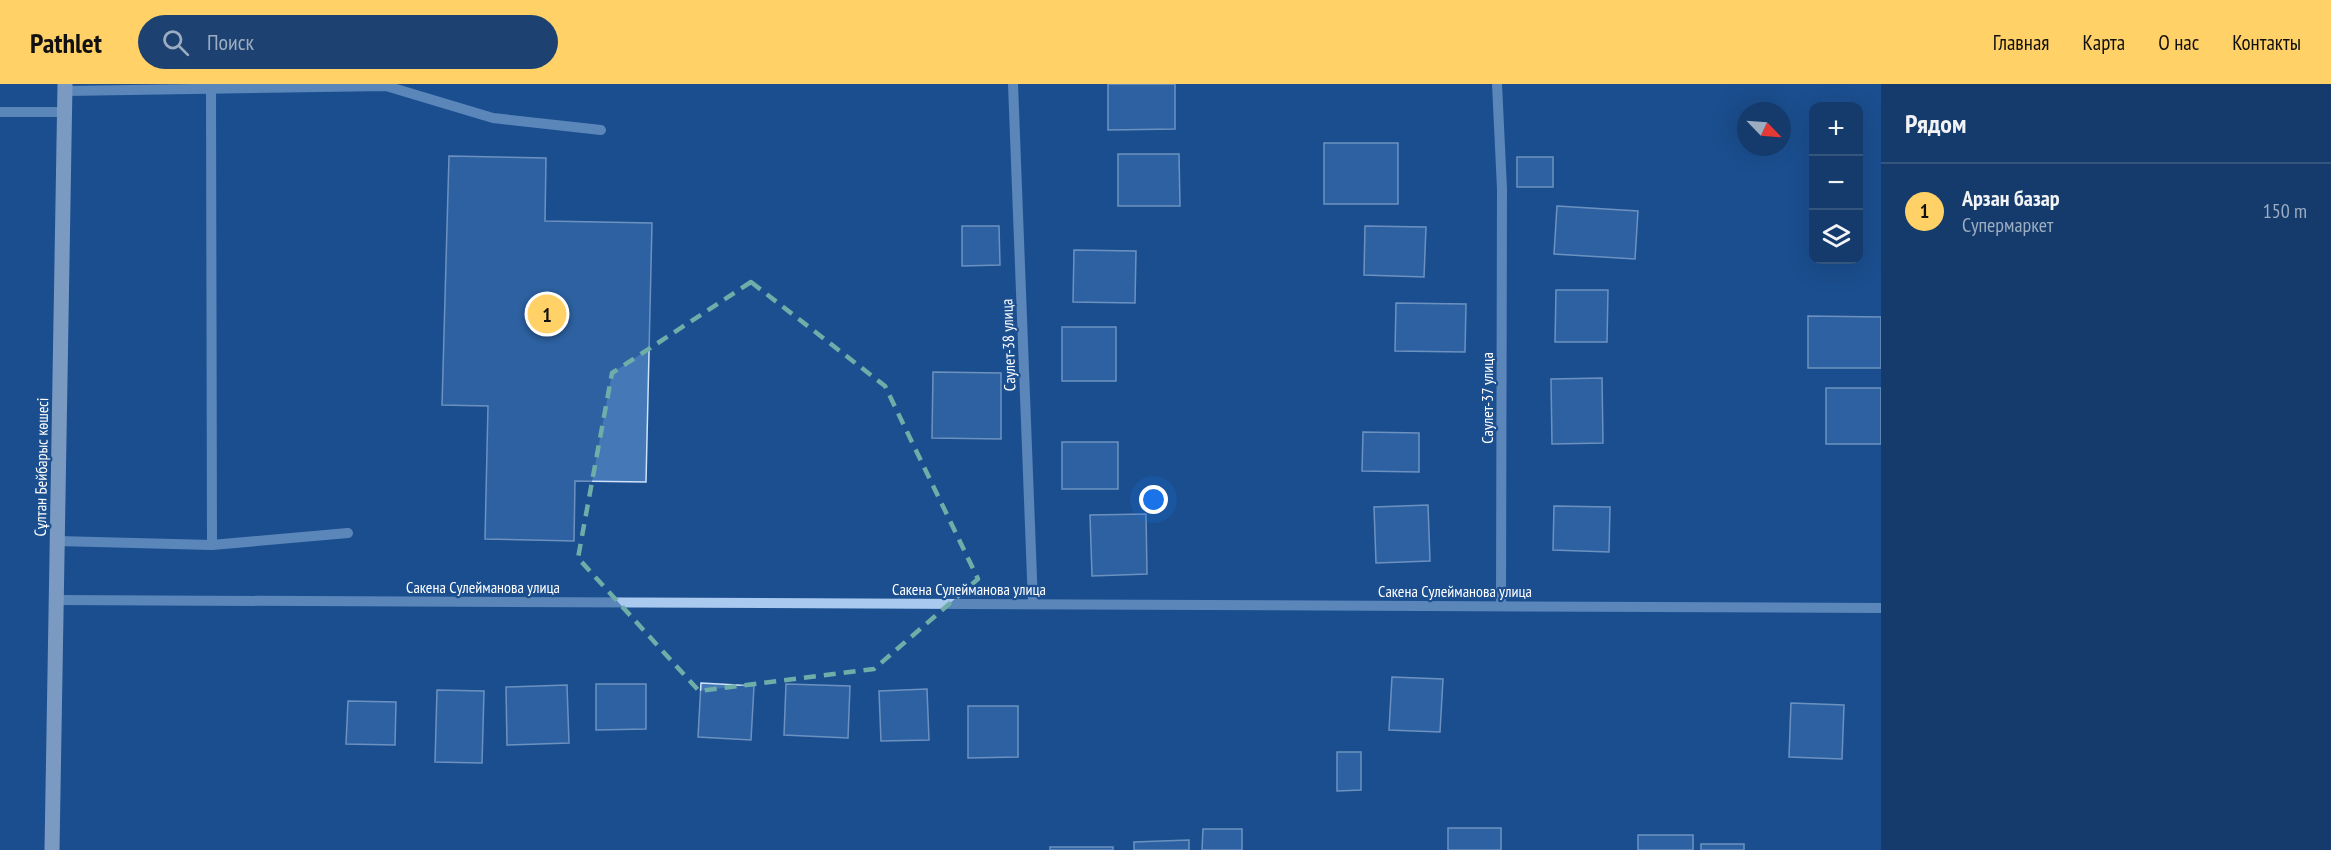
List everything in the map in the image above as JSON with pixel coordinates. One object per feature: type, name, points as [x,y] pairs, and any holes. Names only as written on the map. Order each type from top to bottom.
[{"type":"main road","name":"Сұлтан Бейбарыс көшесі","points":[[52,850],[65,88]]},
{"type":"street","name":"Саулет-38 улица","points":[[1013,84],[1033,604]]},
{"type":"street","name":"Саулет-37 улица","points":[[1497,84],[1502,189],[1501,606]]},
{"type":"street","points":[[65,88],[386,86],[493,118],[601,130]]},
{"type":"street","points":[[211,87],[212,545]]},
{"type":"street","points":[[0,112],[65,112]]},
{"type":"street","points":[[57,541],[212,545],[348,533]]},
{"type":"street","name":"Сакена Сулейманова улица","points":[[56,600],[1881,608]]},
{"type":"highlighted area","points":[[751,282],[885,386],[978,579],[874,669],[699,691],[578,558],[612,373]]},
{"type":"building","points":[[1108,84],[1175,84],[1175,129],[1108,130]]},
{"type":"building","points":[[1324,143],[1398,143],[1398,204],[1324,204]]},
{"type":"building","points":[[1118,154],[1179,154],[1180,206],[1118,206]]},
{"type":"building","points":[[449,156],[546,158],[545,221],[652,223],[646,482],[575,481],[574,541],[485,539],[488,406],[442,405]]},
{"type":"building","points":[[1517,157],[1553,157],[1553,187],[1517,187]]},
{"type":"building","points":[[1557,206],[1638,211],[1635,259],[1554,254]]},
{"type":"building","points":[[962,226],[999,226],[1000,265],[962,266]]},
{"type":"building","points":[[1365,226],[1426,227],[1424,277],[1364,275]]},
{"type":"building","points":[[1074,250],[1136,251],[1135,303],[1073,302]]},
{"type":"building","points":[[1556,290],[1608,290],[1607,342],[1555,342]]},
{"type":"building","points":[[1396,303],[1466,304],[1465,352],[1395,351]]},
{"type":"building","points":[[1808,316],[1881,317],[1881,368],[1808,368]]},
{"type":"building","points":[[1062,327],[1116,327],[1116,381],[1062,381]]},
{"type":"building","points":[[933,372],[1001,373],[1001,439],[932,438]]},
{"type":"building","points":[[1602,378],[1603,443],[1552,444],[1551,379]]},
{"type":"building","points":[[1826,388],[1881,388],[1881,444],[1826,444]]},
{"type":"building","points":[[1363,432],[1419,433],[1419,472],[1362,471]]},
{"type":"building","points":[[1062,442],[1118,442],[1118,489],[1062,489]]},
{"type":"building","points":[[1428,505],[1430,561],[1376,563],[1374,507]]},
{"type":"building","points":[[1554,506],[1610,507],[1609,552],[1553,550]]},
{"type":"building","points":[[1146,514],[1147,574],[1092,576],[1090,515]]},
{"type":"building","points":[[1392,677],[1443,679],[1440,732],[1389,730]]},
{"type":"building","points":[[701,683],[754,686],[751,740],[698,737]]},
{"type":"building","points":[[596,684],[646,684],[646,729],[596,730]]},
{"type":"building","points":[[786,684],[850,686],[848,738],[784,735]]},
{"type":"building","points":[[567,685],[569,743],[507,745],[506,687]]},
{"type":"building","points":[[927,689],[929,740],[881,741],[879,691]]},
{"type":"building","points":[[437,690],[484,691],[482,763],[435,762]]},
{"type":"building","points":[[348,701],[396,702],[395,745],[346,744]]},
{"type":"building","points":[[1791,703],[1844,705],[1842,759],[1789,757]]},
{"type":"building","points":[[968,706],[1018,706],[1018,757],[968,758]]},
{"type":"building","points":[[1337,752],[1361,752],[1361,790],[1337,791]]},
{"type":"building","points":[[1448,828],[1501,828],[1501,850],[1448,850]]},
{"type":"building","points":[[1203,829],[1242,829],[1242,850],[1202,850]]},
{"type":"building","points":[[1638,835],[1693,835],[1693,850],[1638,850]]},
{"type":"building","points":[[1189,840],[1189,850],[1134,850],[1134,842]]},
{"type":"building","points":[[1701,844],[1744,844],[1744,850],[1701,850]]},
{"type":"building","points":[[1050,847],[1113,847],[1113,850],[1050,850]]},
{"type":"place","name":"Арзан базар","points":[[547,314]]}]
